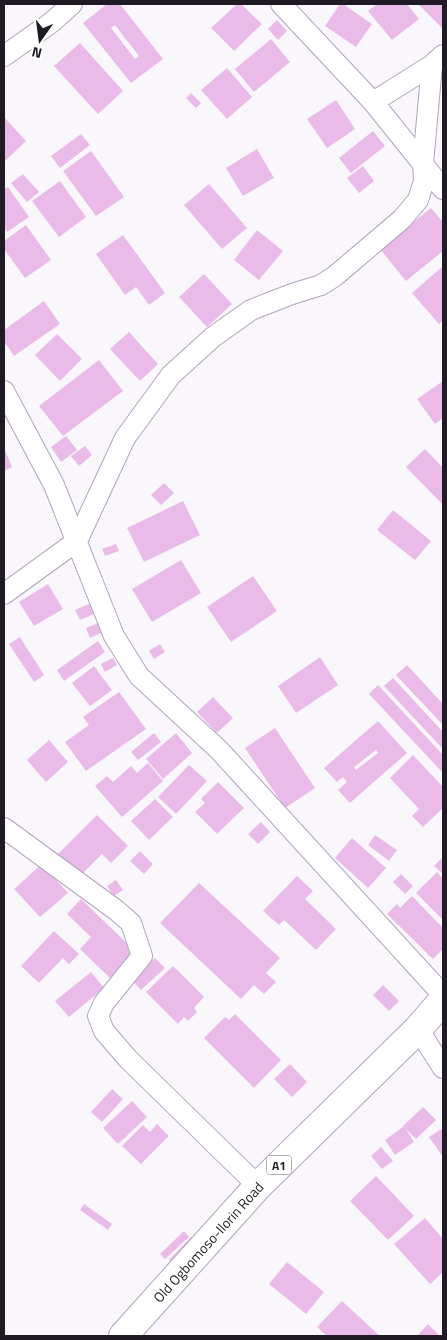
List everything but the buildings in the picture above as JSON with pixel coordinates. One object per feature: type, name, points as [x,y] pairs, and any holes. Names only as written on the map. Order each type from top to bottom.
[{"type":"highway","name":"Old Ogbomoso-Ilorin Road","points":[[123,1336],[258,1186],[418,1029],[443,1000]]},
{"type":"street","points":[[4,56],[52,22],[72,4]]},
{"type":"street","points":[[281,4],[373,102],[443,190]]},
{"type":"street","points":[[373,102],[438,60]]},
{"type":"street","points":[[4,594],[77,541],[125,438],[171,375],[213,337],[251,310],[321,285],[335,276],[402,219],[418,200],[424,181],[423,163],[438,60]]},
{"type":"street","points":[[4,391],[54,485],[114,636],[139,676],[219,750],[443,995]]},
{"type":"street","points":[[4,828],[131,923],[142,956],[104,1003],[98,1016],[104,1031],[128,1059],[258,1186]]},
{"type":"street","points":[[418,1029],[443,1068]]}]
